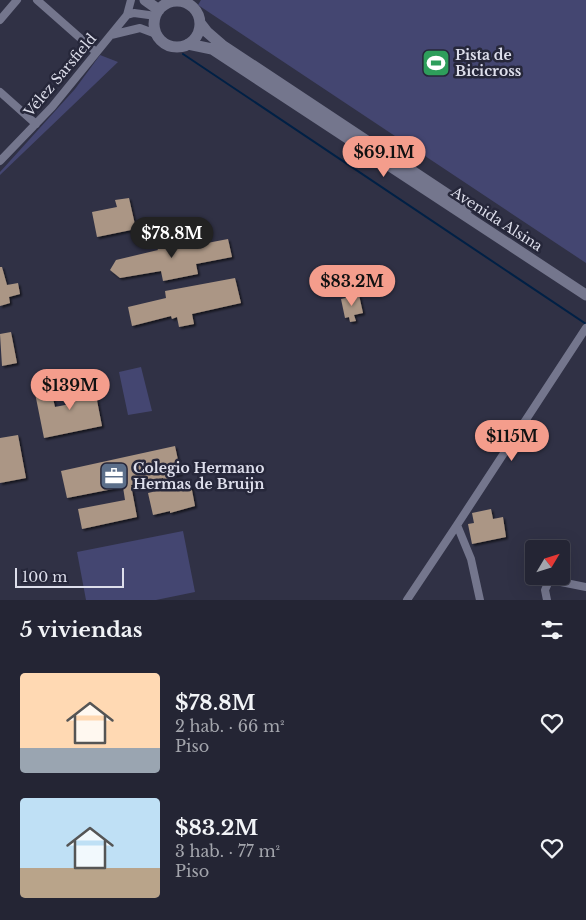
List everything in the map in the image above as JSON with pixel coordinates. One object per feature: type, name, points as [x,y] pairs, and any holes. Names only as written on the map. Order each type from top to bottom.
[{"type":"main road","points":[[145,0],[161,7],[186,1],[196,11],[200,23],[197,36],[181,47],[166,45],[156,34],[161,7]]},
{"type":"main road","name":"Avenida Alsina","points":[[200,23],[222,45],[586,286]]},
{"type":"main road","name":"Avenida Alsina","points":[[188,44],[212,49],[586,295]]},
{"type":"street","points":[[0,20],[18,0]]},
{"type":"street","points":[[37,0],[96,52]]},
{"type":"street","name":"Vélez Sarsfield","points":[[0,161],[59,100],[126,15],[131,0]]},
{"type":"street","points":[[126,15],[161,7]]},
{"type":"street","points":[[111,35],[140,28],[156,34]]},
{"type":"street","points":[[0,92],[36,124]]},
{"type":"street","points":[[406,600],[586,328]]},
{"type":"street","points":[[456,525],[471,559],[480,600]]},
{"type":"street","points":[[547,600],[545,590],[548,582],[556,580],[586,587]]},
{"type":"shaded area","points":[[201,0],[586,0],[586,263],[198,5]]},
{"type":"shaded area","points":[[100,55],[118,62],[0,175],[0,172],[75,89]]},
{"type":"shaded area","points":[[141,367],[152,411],[128,415],[119,372]]},
{"type":"shaded area","points":[[183,531],[195,592],[156,600],[86,600],[77,552]]},
{"type":"building","points":[[129,198],[136,229],[97,237],[92,212],[117,207],[115,200]]},
{"type":"building","points":[[178,233],[181,248],[228,239],[232,257],[196,264],[198,274],[163,281],[161,271],[120,278],[110,270],[116,260],[158,250],[157,248],[162,247],[159,237]]},
{"type":"building","points":[[0,267],[2,267],[7,285],[18,283],[20,294],[9,297],[10,303],[0,306]]},
{"type":"building","points":[[235,278],[241,303],[192,314],[194,324],[179,327],[177,317],[172,319],[171,316],[132,326],[128,307],[166,298],[165,291]]},
{"type":"building","points":[[359,295],[363,313],[354,315],[356,321],[350,322],[349,317],[345,318],[341,299]]},
{"type":"building","points":[[11,332],[17,363],[2,366],[0,334]]},
{"type":"building","points":[[93,380],[102,426],[44,438],[35,393],[51,390],[55,407],[75,403],[71,385]]},
{"type":"building","points":[[18,435],[26,478],[0,483],[0,438]]},
{"type":"building","points":[[175,446],[181,474],[172,476],[174,488],[191,485],[195,506],[170,513],[170,511],[153,515],[148,493],[165,489],[163,478],[131,485],[137,517],[82,529],[78,509],[125,500],[123,487],[67,498],[61,471]]},
{"type":"building","points":[[491,509],[493,519],[503,517],[506,537],[472,544],[468,524],[474,523],[472,513]]},
{"type":"waterway","points":[[183,54],[586,324]]},
{"type":"place","name":"Pista de Bicicross","points":[[436,63]]},
{"type":"place","name":"Colegio Hermano Hermas de Bruijn","points":[[114,476]]}]
